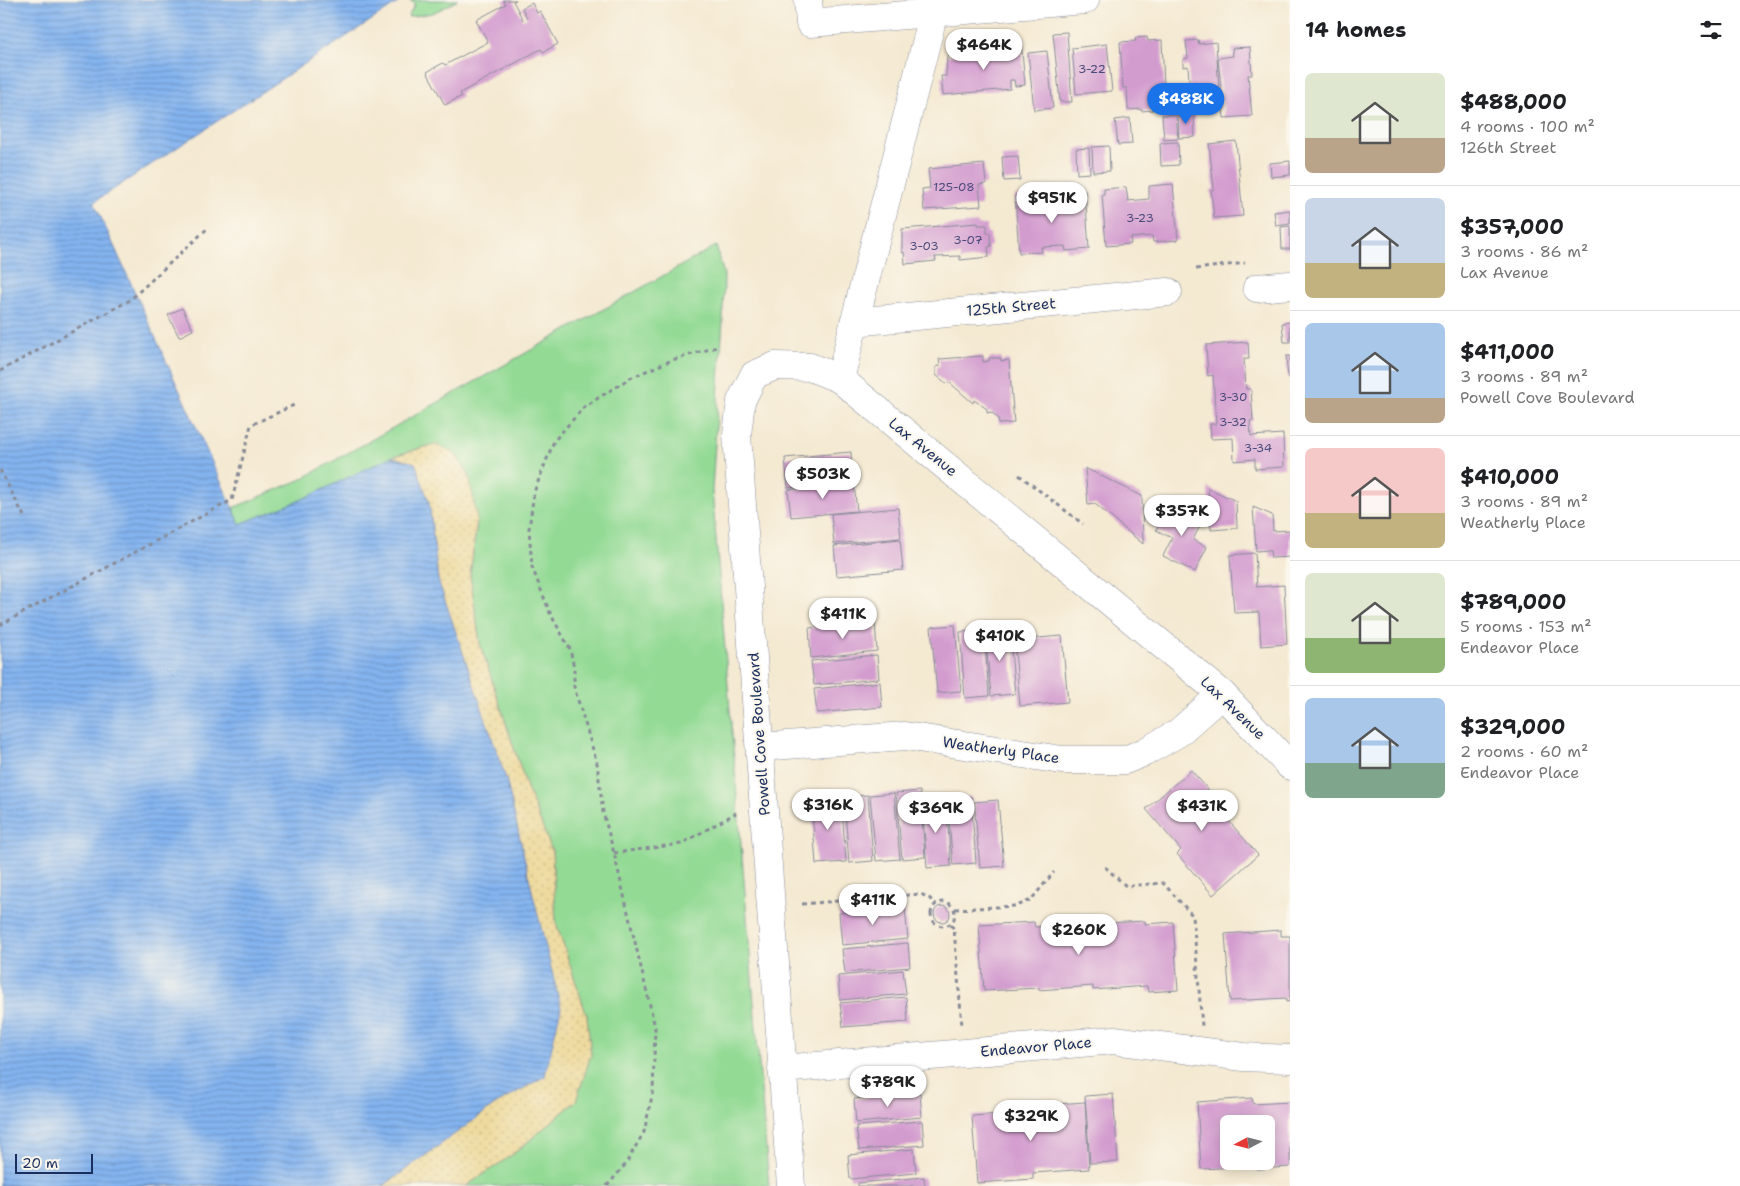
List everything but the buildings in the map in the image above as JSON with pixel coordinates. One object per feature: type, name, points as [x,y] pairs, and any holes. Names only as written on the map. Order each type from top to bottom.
[{"type":"street","points":[[809,12],[934,12],[1085,0]]},
{"type":"street","points":[[840,379],[934,12]]},
{"type":"street","points":[[1257,288],[1290,285]]},
{"type":"street","name":"125th Street","points":[[854,322],[1168,292]]},
{"type":"street","name":"Powell Cove Boulevard","points":[[791,1186],[737,435],[740,401],[754,375],[775,366],[810,367],[840,379]]},
{"type":"street","name":"Lax Avenue","points":[[840,379],[1222,694],[1290,766]]},
{"type":"street","name":"Weatherly Place","points":[[760,747],[905,736],[1062,760],[1125,760],[1146,752],[1178,734],[1222,694]]},
{"type":"street","name":"Endeavor Place","points":[[782,1069],[1114,1040],[1244,1057],[1290,1060]]},
{"type":"path","points":[[0,371],[130,300],[209,227]]},
{"type":"path","points":[[1196,268],[1246,263]]},
{"type":"path","points":[[607,1186],[625,1165],[644,1132],[653,1092],[655,1027],[603,812],[597,763],[574,687],[574,668],[570,649],[550,613],[532,567],[530,529],[534,492],[554,441],[584,408],[630,378],[672,360],[718,347]]},
{"type":"path","points":[[0,626],[232,500],[251,425],[294,405]]},
{"type":"path","points":[[0,470],[24,516]]},
{"type":"path","points":[[1019,474],[1083,524]]},
{"type":"path","points":[[614,853],[681,844],[736,814]]},
{"type":"path","points":[[1106,867],[1126,886],[1163,883],[1193,916],[1202,1026]]},
{"type":"path","points":[[955,909],[1017,906],[1031,900],[1054,872]]},
{"type":"path","points":[[802,904],[921,894],[936,904]]},
{"type":"path","points":[[947,902],[955,909],[956,915],[951,925],[940,927],[931,919],[932,908],[936,904],[947,902]]},
{"type":"path","points":[[951,925],[954,930],[963,1029]]},
{"type":"green space","points":[[410,0],[458,0],[433,13],[408,17],[415,4]]},
{"type":"green space","points":[[716,246],[724,275],[723,320],[712,490],[769,1186],[466,1186],[512,1155],[576,1101],[587,1016],[556,923],[552,851],[527,788],[480,644],[470,575],[477,520],[435,444],[391,457],[301,500],[240,524],[233,508],[300,480]]},
{"type":"sand","points":[[435,444],[454,453],[469,474],[477,520],[470,575],[480,644],[527,788],[552,851],[556,923],[587,1016],[591,1055],[576,1101],[512,1155],[466,1186],[383,1186],[496,1104],[545,1076],[532,891],[506,779],[438,580],[429,502],[415,463],[391,457]]},
{"type":"water","points":[[0,0],[393,0],[399,2],[94,202],[240,524],[301,500],[391,457],[415,463],[429,502],[438,580],[506,779],[561,1008],[545,1076],[496,1104],[383,1186],[0,1186]]}]
